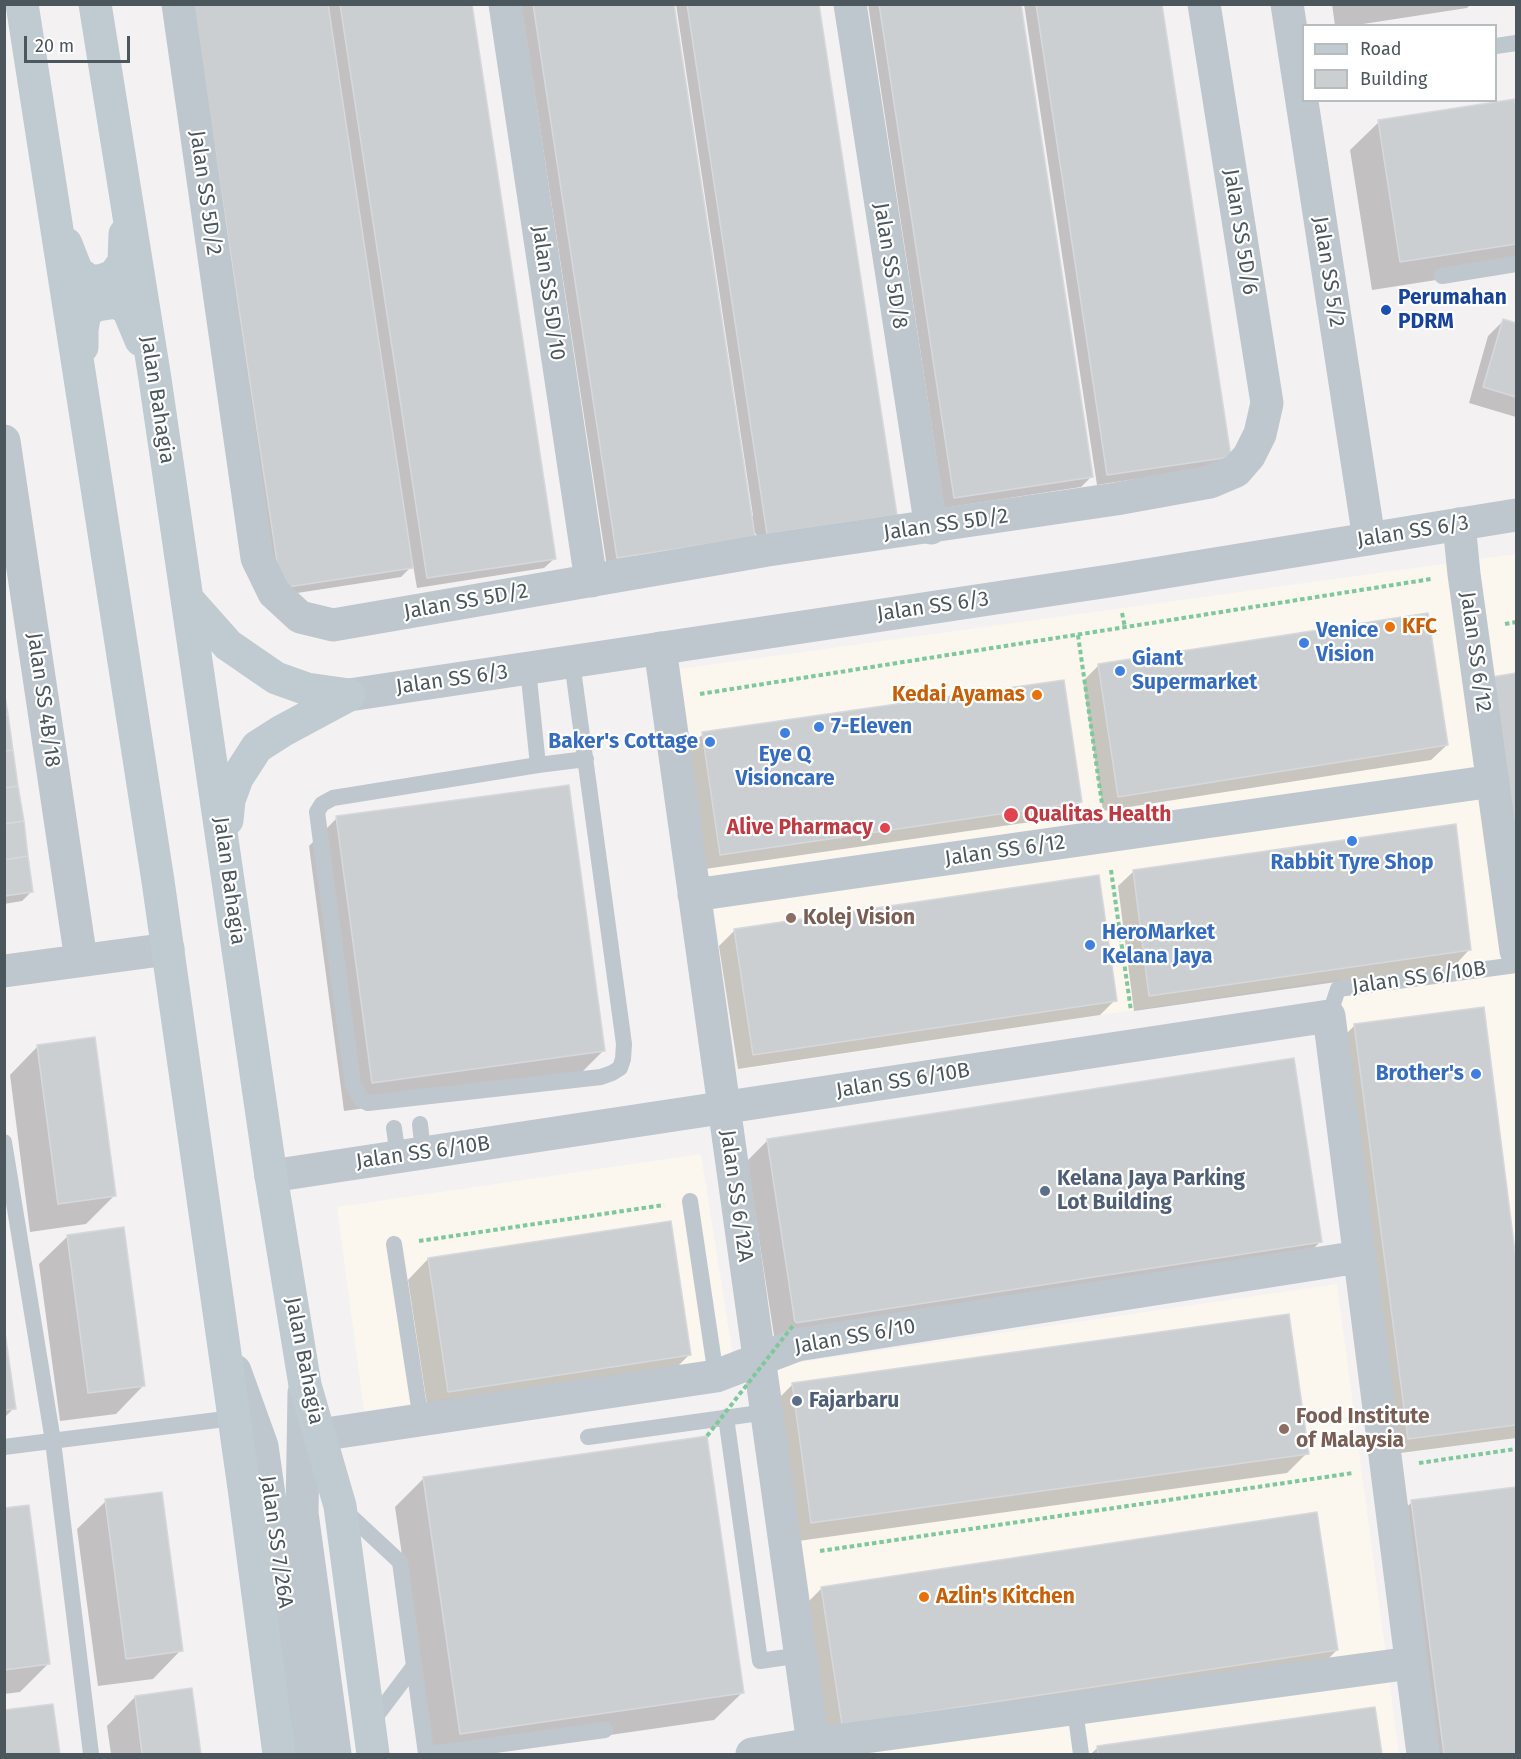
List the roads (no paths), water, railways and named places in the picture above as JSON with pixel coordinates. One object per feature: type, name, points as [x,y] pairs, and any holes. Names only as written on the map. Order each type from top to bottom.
[{"type":"main road","points":[[22,4],[168,949],[279,1755]]},
{"type":"main road","name":"Jalan Bahagia","points":[[95,4],[155,379],[272,1176],[305,1385],[340,1506],[371,1740]]},
{"type":"main road","points":[[56,217],[76,272],[91,282],[103,280],[114,276],[124,262],[125,200]]},
{"type":"main road","points":[[82,391],[82,330],[85,311],[97,304],[116,302],[128,309],[155,379]]},
{"type":"main road","points":[[188,600],[228,645],[276,678],[307,689],[349,695]]},
{"type":"main road","points":[[224,848],[229,800],[237,778],[257,747],[349,695]]},
{"type":"street","name":"Jalan SS 5D/2","points":[[178,4],[257,558],[274,593],[300,617],[333,625],[768,550],[931,528],[1210,482],[1236,471],[1249,456]]},
{"type":"street","name":"Jalan SS 5D/10","points":[[505,4],[591,581]]},
{"type":"street","name":"Jalan SS 5D/8","points":[[850,4],[931,528]]},
{"type":"street","name":"Jalan SS 5D/6","points":[[1204,4],[1267,403],[1260,434],[1249,456]]},
{"type":"street","name":"Jalan SS 5/2","points":[[1287,4],[1301,79]]},
{"type":"street","name":"Jalan SS 5/2","points":[[1304,102],[1369,539]]},
{"type":"street","name":"Jalan SS 4B/18","points":[[4,441],[81,960]]},
{"type":"street","name":"Jalan SS 6/3","points":[[349,695],[1116,580],[1516,515]]},
{"type":"street","name":"Jalan SS 6/12","points":[[1459,524],[1516,951]]},
{"type":"street","name":"Jalan SS 6/12A","points":[[660,648],[813,1744]]},
{"type":"street","name":"Jalan SS 6/12","points":[[694,896],[1493,781]]},
{"type":"street","points":[[4,971],[168,949]]},
{"type":"street","points":[[1329,1016],[1423,1755]]},
{"type":"street","name":"Jalan SS 6/10B","points":[[272,1176],[409,1141],[724,1108],[1329,1016]]},
{"type":"street","name":"Jalan SS 6/10","points":[[319,1435],[716,1376],[797,1345],[1359,1257]]},
{"type":"street","name":"Jalan SS 7/26A","points":[[222,1335],[262,1446],[306,1755]]},
{"type":"street","name":"Jalan SS 7/26A","points":[[305,1385],[302,1513],[335,1755]]},
{"type":"street","points":[[752,1755],[813,1744],[1411,1663]]},
{"type":"lane","points":[[1497,46],[1516,43]]},
{"type":"lane","points":[[1442,276],[1516,264]]},
{"type":"lane","points":[[572,662],[624,1044],[620,1068],[601,1077],[379,1103],[368,1103],[362,1100],[353,1085],[317,812],[322,804],[333,798],[585,759]]},
{"type":"lane","points":[[528,669],[538,765]]},
{"type":"lane","name":"Jalan SS 6/10B","points":[[1329,1016],[1338,989],[1516,965]]},
{"type":"lane","points":[[4,1142],[53,1441],[92,1755]]},
{"type":"lane","points":[[690,1201],[716,1376]]},
{"type":"lane","points":[[394,1244],[421,1420]]},
{"type":"lane","points":[[588,1437],[767,1412]]},
{"type":"lane","points":[[726,1417],[760,1661],[801,1655]]},
{"type":"lane","points":[[4,1447],[233,1418]]},
{"type":"lane","points":[[340,1506],[400,1562],[428,1755],[604,1730]]},
{"type":"lane","points":[[371,1740],[414,1666]]},
{"type":"lane","points":[[1075,1710],[1081,1755]]},
{"type":"place","name":"Perumahan PDRM","points":[[1386,310]]},
{"type":"place","name":"KFC","points":[[1390,627]]},
{"type":"place","name":"Venice Vision","points":[[1304,643]]},
{"type":"place","name":"Giant Supermarket","points":[[1120,671]]},
{"type":"place","name":"Kedai Ayamas","points":[[1037,695]]},
{"type":"place","name":"7-Eleven","points":[[819,727]]},
{"type":"place","name":"Eye Q Visioncare","points":[[785,733]]},
{"type":"place","name":"Baker's Cottage","points":[[710,742]]},
{"type":"place","name":"Qualitas Health","points":[[1011,815]]},
{"type":"place","name":"Alive Pharmacy","points":[[885,828]]},
{"type":"place","name":"Rabbit Tyre Shop","points":[[1352,841]]},
{"type":"place","name":"Kolej Vision","points":[[791,918]]},
{"type":"place","name":"HeroMarket Kelana Jaya","points":[[1090,945]]},
{"type":"place","name":"Brother's","points":[[1476,1074]]},
{"type":"place","name":"Kelana Jaya Parking Lot Building","points":[[1045,1191]]},
{"type":"place","name":"Fajarbaru","points":[[797,1401]]},
{"type":"place","name":"Food Institute of Malaysia","points":[[1284,1429]]},
{"type":"place","name":"Azlin's Kitchen","points":[[924,1597]]}]
